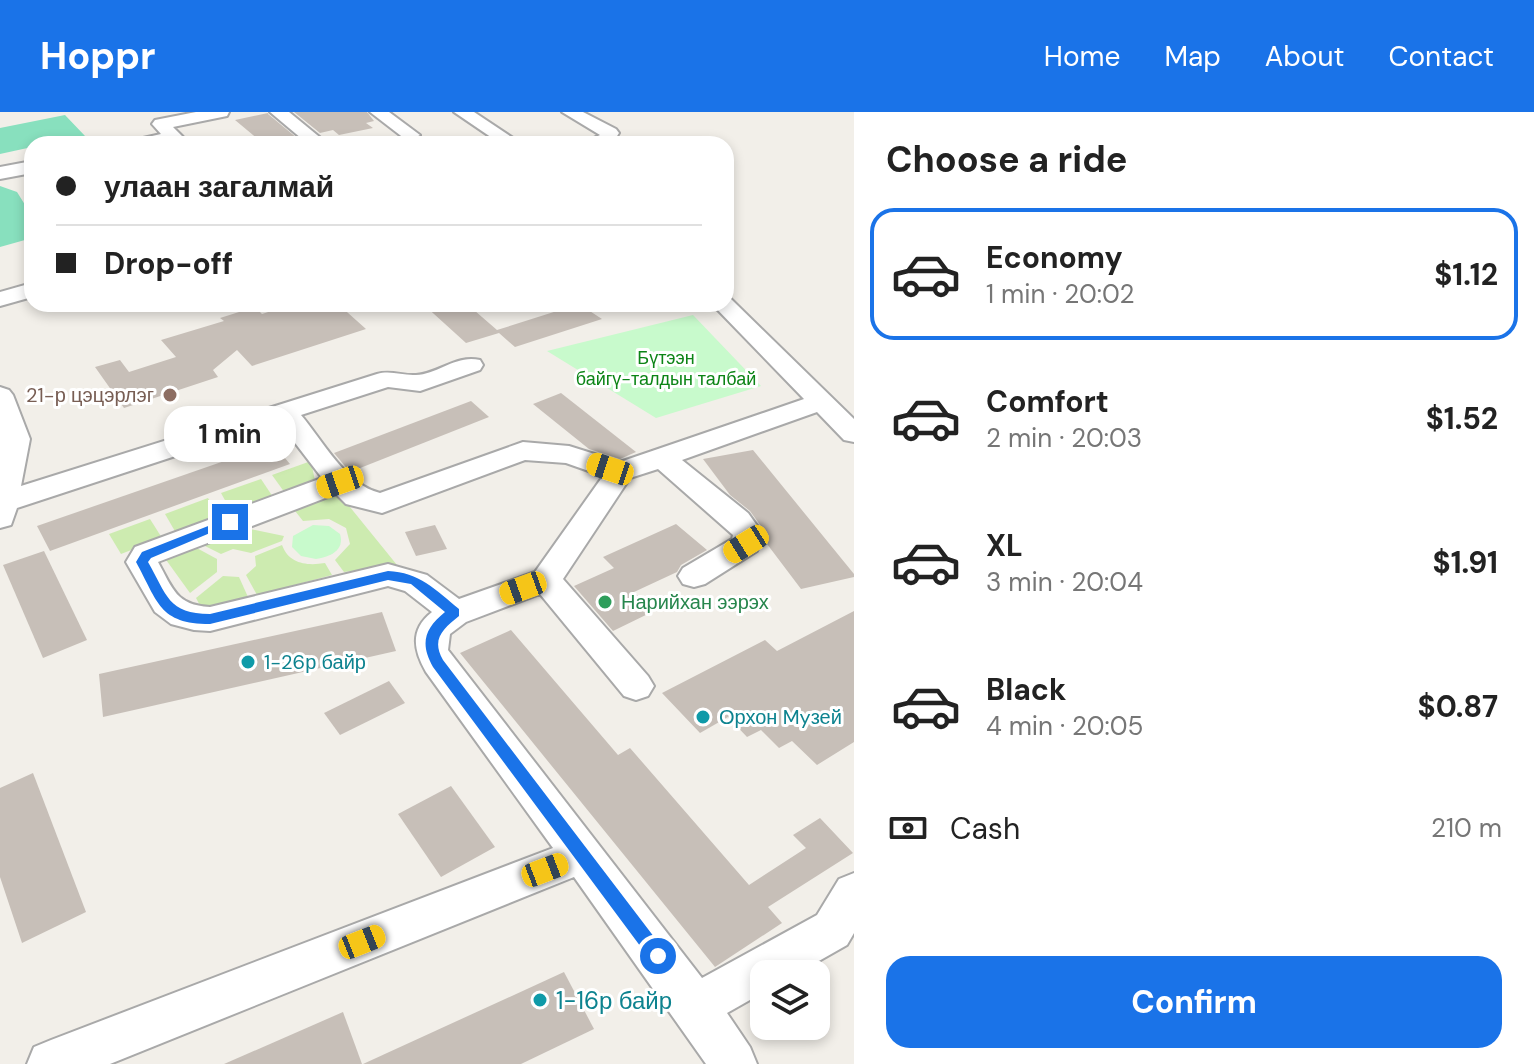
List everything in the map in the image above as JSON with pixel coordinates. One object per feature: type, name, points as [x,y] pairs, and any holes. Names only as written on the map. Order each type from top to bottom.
[{"type":"street","points":[[173,136],[161,124],[221,112]]},
{"type":"street","points":[[278,112],[309,136]]},
{"type":"street","points":[[378,112],[411,135]]},
{"type":"street","points":[[462,112],[500,136]]},
{"type":"street","points":[[570,112],[610,133],[609,136]]},
{"type":"street","points":[[0,173],[24,168]]},
{"type":"street","points":[[0,299],[24,292]]},
{"type":"street","points":[[732,312],[834,403],[854,434]]},
{"type":"street","points":[[0,395],[16,439],[3,510],[386,379],[420,383],[471,365]]},
{"type":"street","points":[[733,1064],[695,1006],[431,651],[431,638],[437,626],[454,613],[546,580],[620,472],[834,403]]},
{"type":"street","points":[[285,412],[340,482],[356,497],[382,503],[523,451],[569,455],[620,472]]},
{"type":"street","points":[[661,457],[737,520],[748,534],[746,544],[694,576]]},
{"type":"street","points":[[340,482],[157,549],[146,555],[142,562],[170,611],[187,619],[210,619],[388,575],[416,581],[454,613]]},
{"type":"street","points":[[546,580],[636,686]]},
{"type":"street","points":[[51,1064],[583,855]]},
{"type":"street","points":[[695,1006],[832,930],[854,893]]},
{"type":"green space","points":[[65,115],[85,136],[24,136],[24,149],[0,154],[0,128]]},
{"type":"green space","points":[[0,186],[17,192],[24,203],[24,240],[0,247]]},
{"type":"green space","name":"Бүтээн байгү-талдын талбай","points":[[693,315],[761,386],[656,418],[547,351]]},
{"type":"green space","points":[[311,461],[315,481],[285,493],[272,475]]},
{"type":"green space","points":[[261,479],[273,497],[232,513],[221,493]]},
{"type":"green space","points":[[321,496],[341,496],[397,565],[344,572],[335,560],[350,544],[346,528],[329,519],[303,521],[292,507]]},
{"type":"green space","points":[[208,498],[219,517],[176,533],[165,514]]},
{"type":"green space","points":[[150,519],[162,538],[121,554],[109,534]]},
{"type":"green space","points":[[313,525],[329,526],[340,534],[340,544],[335,552],[316,559],[301,556],[292,547],[293,536]]},
{"type":"green space","points":[[241,527],[284,536],[282,541],[251,553],[233,549],[221,554],[199,543]]},
{"type":"green space","points":[[282,545],[294,560],[325,563],[332,575],[257,595],[246,575],[256,566],[255,556]]},
{"type":"green space","points":[[193,546],[217,559],[217,572],[190,593],[164,557]]},
{"type":"green space","points":[[223,576],[239,577],[248,597],[203,611],[196,598]]},
{"type":"building","points":[[294,112],[367,112],[374,121],[366,123],[373,128],[339,135],[333,130],[320,133]]},
{"type":"building","points":[[268,113],[295,136],[254,136],[235,120]]},
{"type":"building","name":"21-р цэцэрлэг","points":[[239,312],[347,312],[366,329],[252,366],[237,350],[213,370],[218,377],[124,408],[95,367],[120,360],[129,372],[176,357],[161,340],[224,321],[220,318]]},
{"type":"building","points":[[432,312],[476,312],[497,330],[554,312],[591,312],[602,319],[515,347],[499,333],[466,343]]},
{"type":"building","points":[[561,393],[636,452],[620,459],[589,449],[533,404]]},
{"type":"building","points":[[471,401],[489,417],[350,472],[334,453]]},
{"type":"building","points":[[273,444],[290,464],[50,551],[37,526]]},
{"type":"building","points":[[753,450],[854,577],[801,589],[764,540],[765,532],[750,511],[730,495],[703,459]]},
{"type":"building","points":[[676,524],[707,550],[681,565],[677,572],[634,592],[654,611],[613,631],[574,586],[614,568],[603,557]]},
{"type":"building","points":[[435,525],[447,549],[416,556],[405,532]]},
{"type":"building","points":[[44,551],[87,640],[43,658],[3,565]]},
{"type":"building","points":[[854,611],[854,742],[817,765],[792,741],[779,748],[761,730],[747,737],[728,717],[700,733],[662,693],[765,640],[777,651]]},
{"type":"building","name":"1-26р байр","points":[[382,612],[396,651],[103,717],[99,674]]},
{"type":"building","points":[[511,630],[618,755],[630,748],[749,885],[806,848],[793,835],[820,818],[853,853],[768,907],[782,923],[715,967],[460,653]]},
{"type":"building","points":[[389,681],[405,703],[340,735],[324,713]]},
{"type":"building","points":[[33,773],[86,912],[22,943],[0,877],[0,788]]},
{"type":"building","points":[[451,786],[495,847],[441,877],[398,814]]},
{"type":"building","name":"1-16р байр","points":[[564,972],[594,1029],[521,1064],[363,1064]]},
{"type":"building","points":[[343,1012],[362,1064],[224,1064]]},
{"type":"place","name":"21-р цэцэрлэг","points":[[170,395]]},
{"type":"place","name":"Нарийхан ээрэх","points":[[605,602]]},
{"type":"place","name":"1-26р байр","points":[[248,662]]},
{"type":"place","name":"Орхон Myзей","points":[[703,717]]},
{"type":"place","name":"1-16р байр","points":[[540,1000]]},
{"type":"route","points":[[230,522],[146,555],[142,562],[170,611],[187,619],[210,619],[388,575],[416,581],[454,613],[437,626],[431,638],[431,651],[438,663],[658,956]]}]
